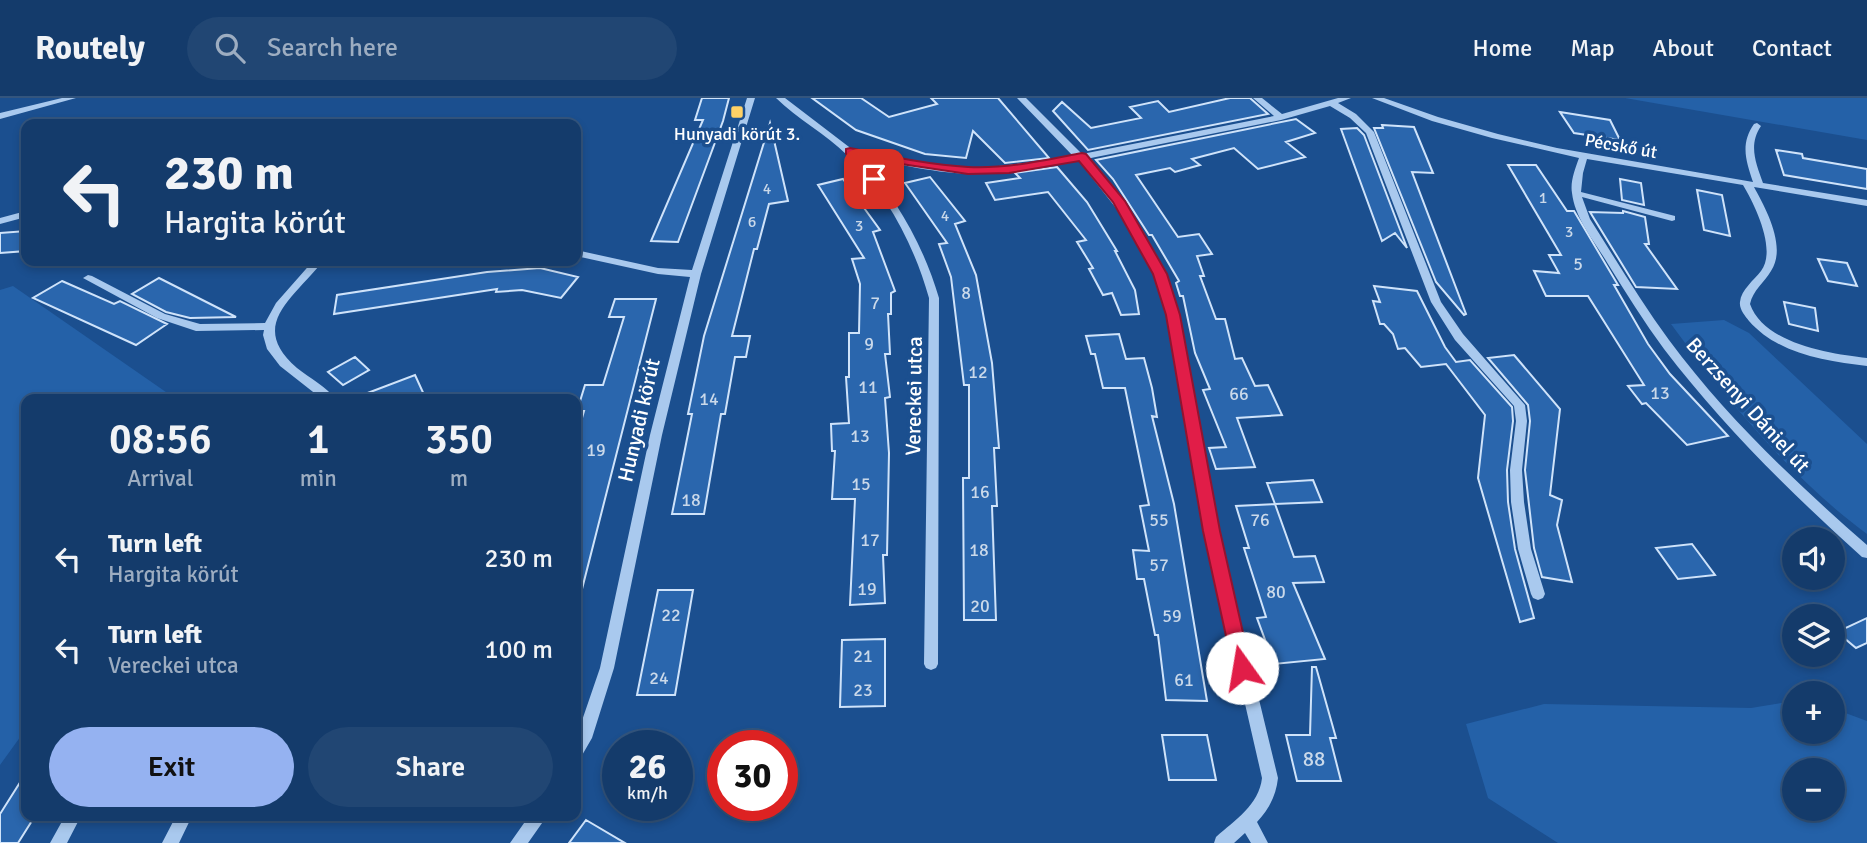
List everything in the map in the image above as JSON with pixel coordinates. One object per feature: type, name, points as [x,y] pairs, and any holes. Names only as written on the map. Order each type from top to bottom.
[{"type":"street","points":[[0,116],[72,98]]},
{"type":"street","name":"Hunyadi körút","points":[[581,743],[607,668],[656,435],[696,274],[751,98]]},
{"type":"street","name":"Vereckei utca","points":[[780,98],[850,152],[874,179],[900,216],[921,261],[934,298],[931,664]]},
{"type":"street","points":[[1021,98],[1082,157],[1119,201],[1160,274],[1173,315],[1211,531],[1270,778],[1268,795],[1247,820],[1222,843]]},
{"type":"street","points":[[1257,98],[1281,117]]},
{"type":"street","points":[[850,152],[968,171],[1009,169],[1281,117],[1347,98]]},
{"type":"street","name":"Pécskő út","points":[[1384,99],[1501,137],[1584,156],[1867,203]]},
{"type":"street","points":[[1332,104],[1353,116],[1370,132],[1436,302],[1459,337],[1519,405],[1522,415],[1516,467],[1518,517],[1529,568],[1538,594]]},
{"type":"street","points":[[1757,126],[1748,144],[1749,157],[1759,184]]},
{"type":"street","points":[[1584,156],[1578,171],[1576,194],[1672,218]]},
{"type":"street","points":[[1746,182],[1765,222],[1772,255],[1771,264],[1746,298],[1746,309],[1766,331],[1791,345],[1824,356],[1867,362]]},
{"type":"street","name":"Berzsenyi Dániel út","points":[[1576,194],[1585,219],[1665,342],[1693,378],[1806,496],[1867,553]]},
{"type":"street","points":[[0,221],[21,215]]},
{"type":"street","points":[[581,254],[658,271],[696,274]]},
{"type":"street","points":[[313,266],[284,298],[267,326],[268,345],[278,360],[323,394]]},
{"type":"street","points":[[88,278],[161,316],[200,328],[267,326]]},
{"type":"street","points":[[1247,820],[1260,843]]},
{"type":"street","points":[[58,843],[70,821]]},
{"type":"street","points":[[170,843],[181,821]]},
{"type":"street","points":[[518,843],[535,821]]},
{"type":"shaded area","points":[[1625,98],[1867,98],[1867,140]]},
{"type":"shaded area","points":[[13,286],[169,394],[21,394],[21,736],[0,765],[0,290]]},
{"type":"shaded area","points":[[1724,320],[1749,333],[1867,444],[1867,534],[1812,489],[1787,463],[1737,409],[1671,324]]},
{"type":"shaded area","points":[[1782,703],[1782,744],[1845,744],[1845,713],[1867,721],[1867,843],[1558,843],[1488,798],[1466,724],[1544,704],[1751,708]]},
{"type":"building","points":[[702,98],[729,98],[723,121],[678,242],[651,241],[703,120],[695,120]]},
{"type":"building","points":[[812,98],[861,98],[889,117],[937,104],[931,98],[998,98],[1049,158],[1005,163],[973,131],[966,158],[925,154],[856,130]]},
{"type":"building","points":[[1230,98],[1250,98],[1268,114],[1088,150],[1053,111],[1062,102],[1091,128],[1141,118],[1130,107],[1158,101],[1169,112]]},
{"type":"building","points":[[1560,112],[1610,120],[1620,140],[1574,133]]},
{"type":"building","points":[[1296,119],[1315,133],[1286,142],[1305,157],[1258,169],[1234,148],[1192,159],[1200,165],[1175,172],[1170,168],[1136,175],[1178,237],[1199,234],[1212,254],[1197,256],[1204,276],[1200,276],[1216,319],[1225,319],[1235,359],[1242,358],[1255,386],[1268,385],[1282,415],[1237,418],[1255,467],[1216,469],[1209,448],[1226,447],[1203,390],[1210,389],[1195,353],[1183,296],[1180,296],[1176,283],[1179,281],[1152,235],[1149,235],[1113,179],[1096,160]]},
{"type":"building","points":[[770,123],[788,201],[769,204],[757,249],[754,249],[732,336],[750,336],[746,357],[735,357],[725,414],[721,414],[704,514],[672,514],[704,336]]},
{"type":"building","points":[[1382,125],[1414,127],[1433,173],[1412,172],[1466,314],[1464,315],[1436,282],[1374,128],[1383,128]]},
{"type":"building","points":[[1357,128],[1364,135],[1407,248],[1395,233],[1382,241],[1341,129]]},
{"type":"building","points":[[1776,150],[1802,154],[1803,158],[1867,169],[1867,189],[1784,175]]},
{"type":"building","points":[[1508,165],[1536,165],[1567,211],[1574,211],[1618,285],[1614,285],[1648,344],[1670,374],[1728,436],[1687,445],[1646,403],[1642,404],[1628,386],[1644,385],[1588,296],[1546,296],[1534,271],[1559,273],[1549,255],[1561,255]]},
{"type":"building","points":[[1057,167],[1087,202],[1117,251],[1135,290],[1139,314],[1121,315],[1112,293],[1103,295],[1089,269],[1093,268],[1077,242],[1086,240],[1048,192],[995,200],[986,183],[1020,178],[1015,173]]},
{"type":"building","points":[[930,177],[965,221],[955,224],[976,275],[992,363],[999,448],[994,448],[997,506],[992,506],[996,620],[964,620],[963,478],[969,478],[969,385],[964,385],[951,277],[939,244],[947,243],[905,183]]},
{"type":"building","points":[[843,179],[880,230],[873,232],[895,291],[891,293],[891,314],[888,314],[890,354],[885,354],[890,397],[885,398],[889,453],[887,555],[883,555],[885,603],[850,605],[855,499],[832,499],[835,451],[832,451],[831,424],[849,423],[846,377],[849,377],[849,333],[859,333],[860,284],[852,259],[864,258],[818,185]]},
{"type":"building","points":[[1620,179],[1641,183],[1644,205],[1622,200]]},
{"type":"building","points":[[1697,190],[1722,195],[1730,236],[1704,230]]},
{"type":"building","points":[[1623,211],[1645,217],[1649,244],[1645,244],[1677,289],[1636,287],[1590,212]]},
{"type":"building","points":[[21,231],[21,251],[0,253],[0,233]]},
{"type":"building","points":[[1818,259],[1847,263],[1857,286],[1828,281]]},
{"type":"building","points":[[540,268],[578,277],[561,298],[522,290],[496,292],[497,289],[334,314],[337,295],[487,272]]},
{"type":"building","points":[[159,278],[236,317],[190,318],[166,312],[132,294]]},
{"type":"building","points":[[62,281],[114,304],[120,301],[167,324],[136,345],[33,298]]},
{"type":"building","points":[[1374,286],[1417,291],[1445,347],[1456,362],[1470,360],[1512,407],[1513,421],[1507,470],[1508,502],[1515,549],[1534,618],[1520,622],[1478,478],[1485,415],[1446,364],[1421,367],[1405,348],[1398,349],[1393,334],[1384,324],[1380,324],[1373,301],[1380,302]]},
{"type":"building","points":[[615,299],[656,299],[582,589],[581,422],[584,411],[581,411],[581,398],[585,385],[603,385],[624,317],[609,317]]},
{"type":"building","points":[[1784,302],[1815,308],[1818,331],[1789,324]]},
{"type":"building","points":[[1119,334],[1126,359],[1144,358],[1152,388],[1157,417],[1152,416],[1174,504],[1207,701],[1166,700],[1158,635],[1155,635],[1144,579],[1137,579],[1133,550],[1149,551],[1140,506],[1149,505],[1125,388],[1103,388],[1095,354],[1091,354],[1086,336]]},
{"type":"building","points":[[1514,355],[1560,409],[1550,495],[1562,500],[1557,525],[1572,582],[1542,577],[1534,548],[1525,470],[1530,421],[1528,405],[1488,358]]},
{"type":"building","points":[[355,357],[369,370],[343,385],[328,372]]},
{"type":"building","points":[[415,375],[424,394],[365,394]]},
{"type":"building","points":[[1313,480],[1322,502],[1275,504],[1267,483]]},
{"type":"building","points":[[1275,504],[1294,557],[1315,556],[1324,582],[1293,583],[1325,659],[1274,664],[1257,618],[1266,617],[1244,548],[1249,548],[1236,506]]},
{"type":"building","points":[[1692,544],[1715,575],[1678,579],[1656,548]]},
{"type":"building","points":[[658,590],[693,590],[675,695],[637,695]]},
{"type":"building","points":[[1867,618],[1867,643],[1856,648],[1845,639],[1845,628]]},
{"type":"building","points":[[885,639],[885,706],[840,707],[842,640]]},
{"type":"building","points":[[1312,667],[1316,667],[1336,738],[1330,738],[1341,781],[1297,781],[1286,735],[1310,735]]},
{"type":"building","points":[[1162,735],[1207,735],[1216,780],[1169,780]]},
{"type":"building","points":[[21,781],[21,821],[32,821],[18,843],[0,843],[0,814]]},
{"type":"building","points":[[586,820],[625,843],[569,843]]},
{"type":"place","name":"Hunyadi körút 3.","points":[[737,112]]},
{"type":"route","points":[[874,179],[850,152],[968,171],[1009,169],[1082,157],[1108,186],[1152,256],[1167,293],[1211,531],[1242,668]]}]
